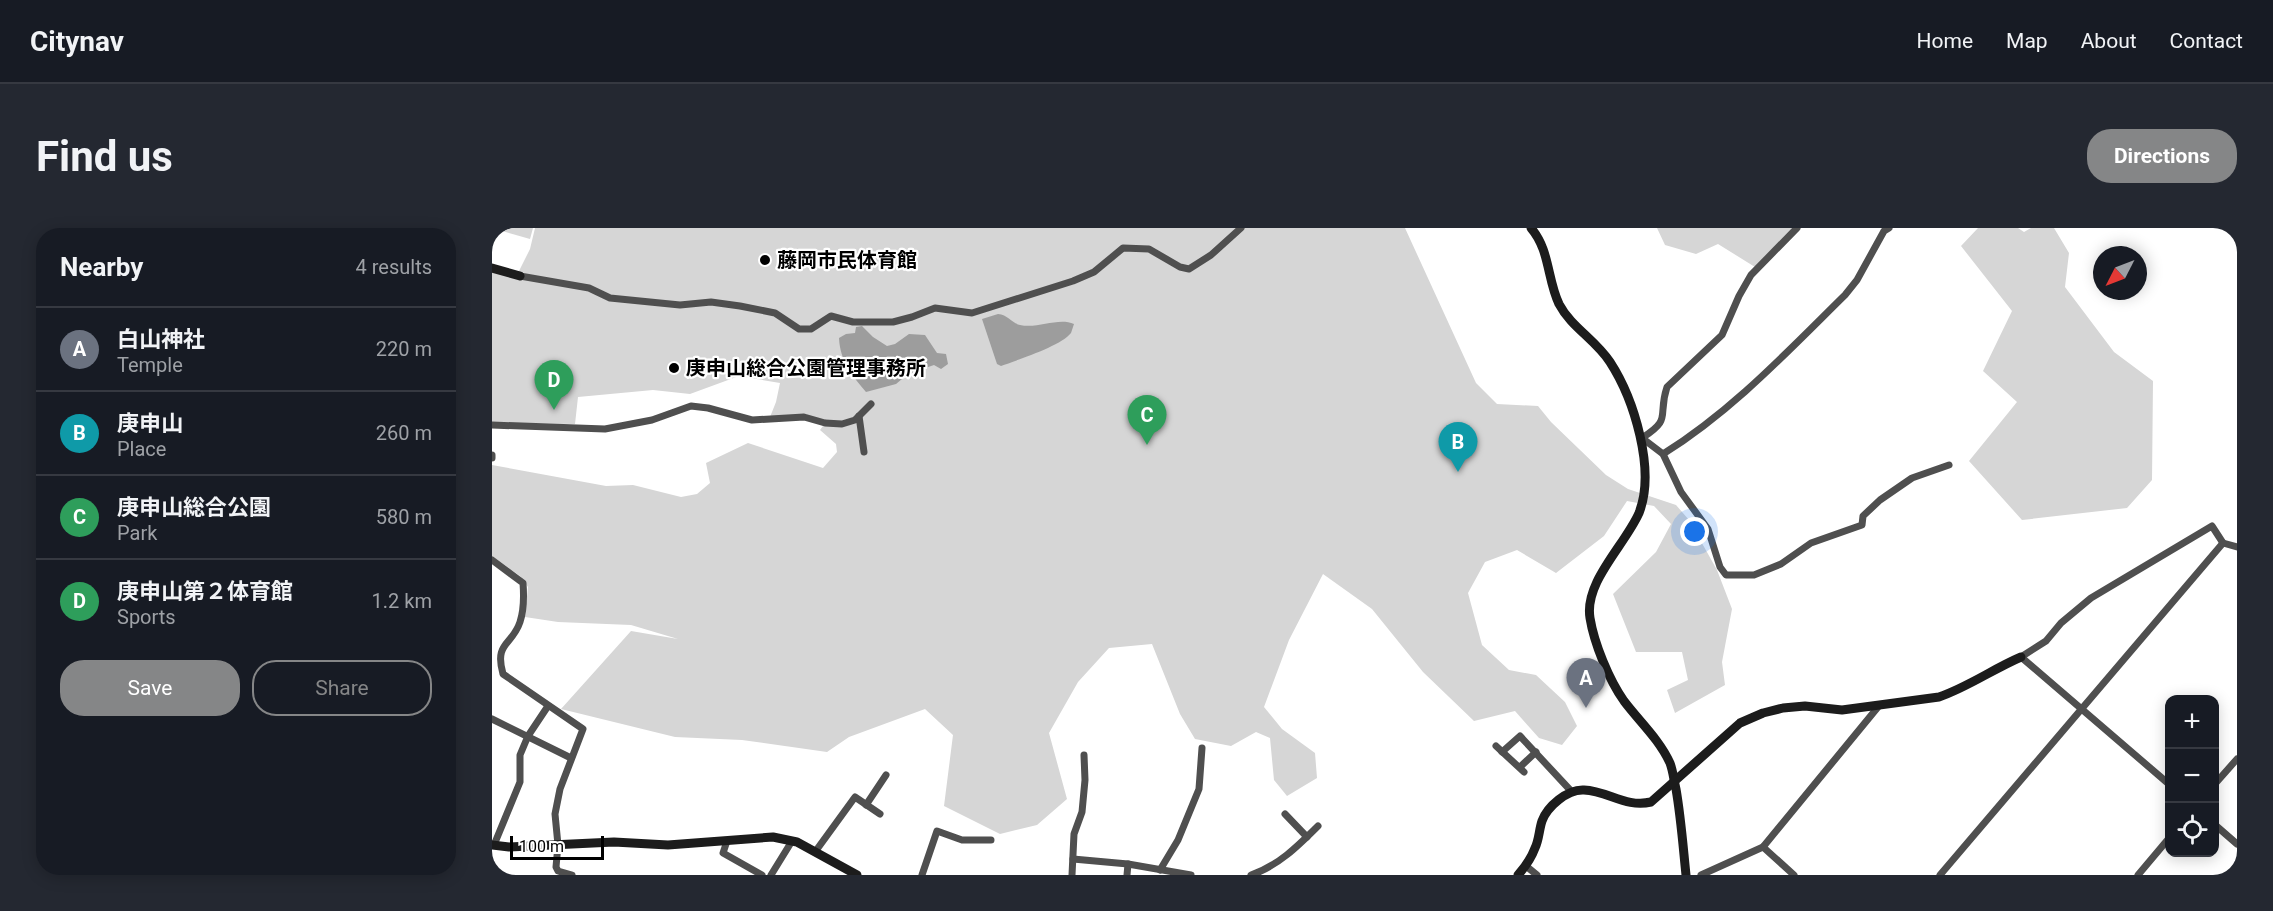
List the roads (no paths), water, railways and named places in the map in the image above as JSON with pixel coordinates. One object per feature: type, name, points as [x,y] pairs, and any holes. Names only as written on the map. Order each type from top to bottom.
[{"type":"street","points":[[492,268],[520,276],[589,288],[610,298],[680,305],[711,302],[740,306],[775,313],[799,329],[811,329],[831,316],[853,322],[893,322],[935,308],[972,313],[1073,282],[1094,272],[1123,248],[1149,249],[1180,267],[1189,268],[1211,255],[1241,228]]},
{"type":"street","points":[[1531,228],[1544,248],[1554,291],[1560,305],[1570,320],[1610,362],[1642,438],[1645,489],[1639,512],[1595,585],[1589,600],[1589,615],[1613,686],[1670,763],[1681,817],[1686,875]]},
{"type":"street","points":[[1642,438],[1658,428],[1663,421],[1664,396],[1668,387],[1722,335],[1738,296],[1751,275],[1797,228]]},
{"type":"street","points":[[1663,454],[1732,404],[1808,331],[1857,280],[1884,231],[1889,228]]},
{"type":"street","points":[[492,425],[605,429],[652,420],[691,406],[759,421],[804,417],[825,423],[842,424],[855,420],[871,404]]},
{"type":"street","points":[[859,416],[864,452]]},
{"type":"street","points":[[1642,438],[1663,454],[1681,492],[1708,529],[1720,567],[1726,574],[1754,575],[1781,564],[1811,543],[1862,525],[1863,516],[1901,484],[1923,473],[1949,465]]},
{"type":"street","points":[[1518,875],[1526,866],[1535,848],[1542,819],[1561,798],[1572,792],[1583,790],[1639,805],[1651,802],[1740,723],[1763,713],[1805,706],[1842,710],[1878,707],[1939,698],[2021,657],[2046,641],[2061,623],[2091,598],[2212,526],[2223,543],[2237,547]]},
{"type":"street","points":[[1940,875],[2223,543]]},
{"type":"street","points":[[492,560],[523,584],[524,597],[520,624],[502,647],[500,664],[503,674],[583,729],[560,789],[555,814],[558,845],[556,867],[558,871],[573,875]]},
{"type":"street","points":[[2021,657],[2165,782]]},
{"type":"street","points":[[548,706],[528,736],[520,755],[520,782],[493,845],[509,847],[614,842],[668,845],[773,837],[792,840],[857,875]]},
{"type":"street","points":[[1701,875],[1763,847],[1878,707]]},
{"type":"street","points":[[492,719],[571,759]]},
{"type":"street","points":[[1502,752],[1520,736],[1572,792]]},
{"type":"street","points":[[1496,746],[1522,770],[1536,753]]},
{"type":"street","points":[[1160,870],[1178,840],[1199,789],[1202,748]]},
{"type":"street","points":[[1072,875],[1074,834],[1082,812],[1085,780],[1084,755]]},
{"type":"street","points":[[2219,779],[2237,759]]},
{"type":"street","points":[[867,805],[886,775]]},
{"type":"street","points":[[815,852],[855,797],[880,814]]},
{"type":"street","points":[[1285,814],[1307,837]]},
{"type":"street","points":[[1251,875],[1263,873],[1289,855],[1318,826]]},
{"type":"street","points":[[2219,828],[2237,844]]},
{"type":"street","points":[[922,875],[937,831],[962,840],[991,840]]},
{"type":"street","points":[[771,875],[792,840]]},
{"type":"street","points":[[727,842],[723,853],[762,875]]},
{"type":"street","points":[[2138,875],[2165,842]]},
{"type":"street","points":[[1763,847],[1794,875]]},
{"type":"street","points":[[1073,860],[1128,864],[1191,875]]},
{"type":"street","points":[[1126,875],[1128,864]]},
{"type":"street","points":[[1526,866],[1537,875]]},
{"type":"place","name":"藤岡市民体育館","points":[[765,260]]},
{"type":"place","name":"庚申山総合公園管理事務所","points":[[674,368]]},
{"type":"place","name":"庚申山第２体育館","points":[[554,410]]},
{"type":"place","name":"庚申山総合公園","points":[[1147,445]]},
{"type":"place","name":"庚申山","points":[[1458,472]]},
{"type":"place","name":"白山神社","points":[[1586,708]]}]
